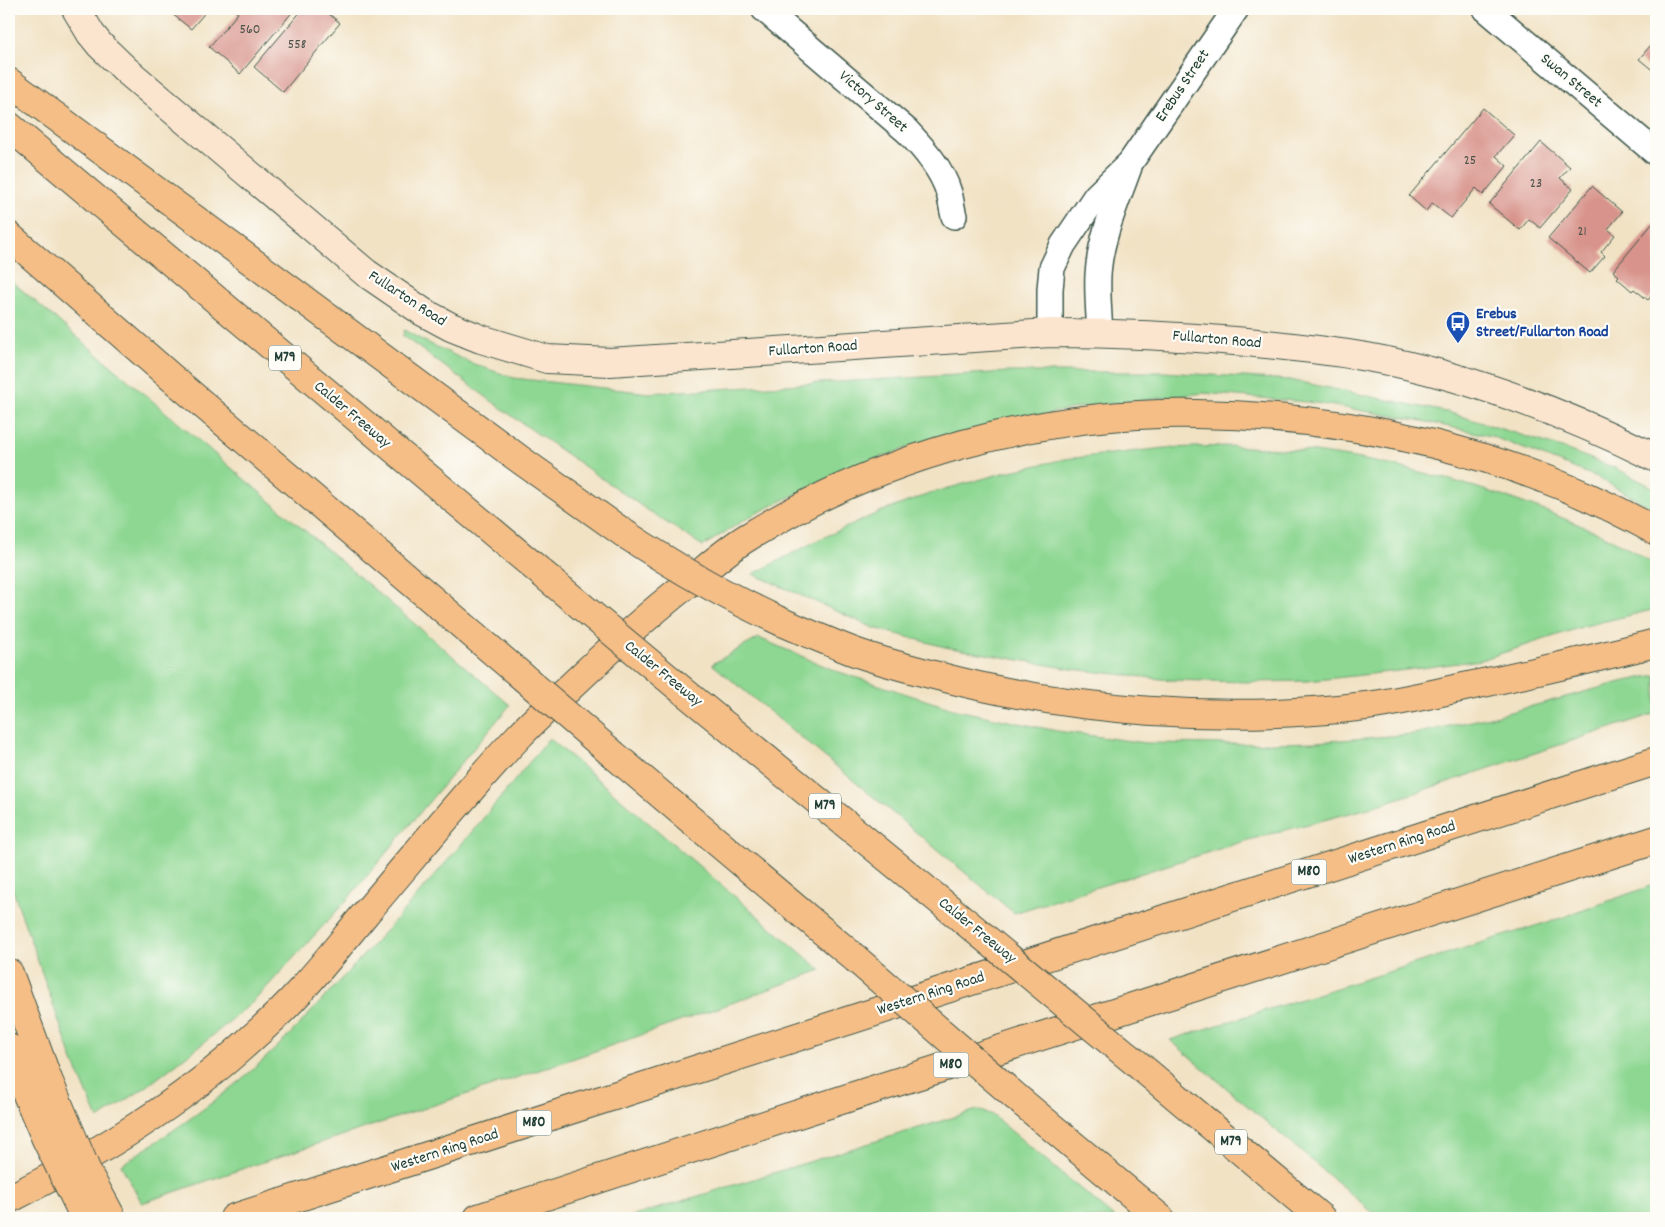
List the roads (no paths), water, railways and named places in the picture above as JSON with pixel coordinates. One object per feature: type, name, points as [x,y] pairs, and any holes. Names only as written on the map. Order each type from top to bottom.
[{"type":"highway","points":[[9,82],[522,461],[625,534],[718,591],[782,622],[853,652],[1009,693],[1062,702],[1128,709],[1223,713],[1317,711],[1368,706],[1544,671],[1656,643]]},
{"type":"highway","name":"Calder Freeway","points":[[9,126],[682,690],[1142,1067],[1321,1218]]},
{"type":"highway","points":[[9,236],[172,378],[1160,1218]]},
{"type":"highway","points":[[9,1199],[91,1155],[137,1126],[201,1081],[251,1039],[300,992],[520,734],[591,668],[661,605],[744,539],[853,482],[952,448],[1013,432],[1073,422],[1116,416],[1168,413],[1267,416],[1375,431],[1473,455],[1523,470],[1563,486],[1656,531]]},
{"type":"highway","name":"Western Ring Road","points":[[234,1218],[1656,761]]},
{"type":"highway","name":"M80","points":[[478,1218],[1656,840]]},
{"type":"highway","points":[[9,973],[35,1080],[46,1139],[85,1218]]},
{"type":"highway","points":[[9,1048],[35,1080],[112,1218]]},
{"type":"main road","name":"Fullarton Road","points":[[78,9],[91,34],[127,71],[366,273],[423,312],[451,327],[481,339],[547,359],[610,362],[1050,333],[1183,336],[1315,349],[1368,357],[1429,372],[1498,392],[1552,411],[1614,437],[1656,458]]},
{"type":"street","name":"Victory Street","points":[[764,9],[907,131],[923,148],[936,166],[949,191],[954,216]]},
{"type":"street","name":"Erebus Street","points":[[1050,333],[1050,289],[1052,268],[1057,256],[1096,196],[1130,162],[1236,9]]},
{"type":"street","name":"Swan Street","points":[[1486,9],[1656,153]]},
{"type":"street","name":"Erebus Street","points":[[1100,333],[1098,274],[1100,259],[1130,162]]},
{"type":"place","name":"Erebus Street/Fullarton Road","points":[[1458,344]]}]
